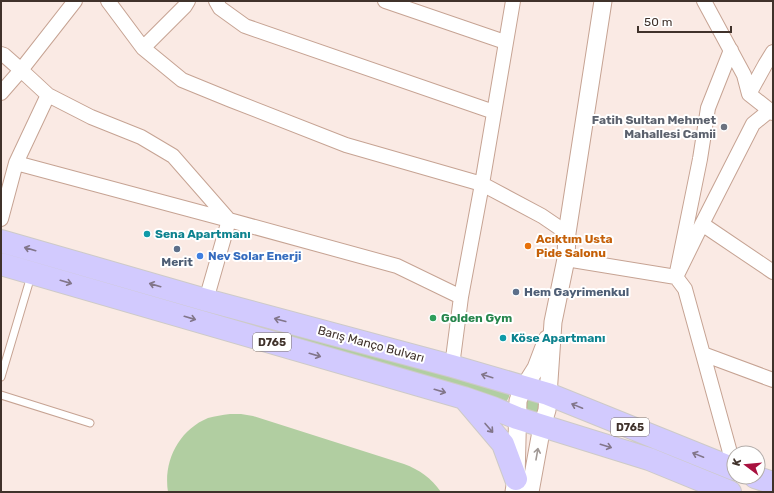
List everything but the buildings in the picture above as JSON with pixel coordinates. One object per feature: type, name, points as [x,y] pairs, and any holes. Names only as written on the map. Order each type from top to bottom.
[{"type":"highway","name":"Barış Manço Bulvarı","points":[[1,240],[206,300],[452,366],[548,394],[726,465]]},
{"type":"highway","name":"Barış Manço Bulvarı","points":[[1,264],[464,398],[517,418],[649,459],[730,492]]},
{"type":"highway","points":[[464,398],[503,444],[520,488]]},
{"type":"street","points":[[1,93],[22,70],[75,1]]},
{"type":"street","points":[[108,1],[143,48],[182,80],[346,145],[482,184],[542,216],[567,233]]},
{"type":"street","points":[[143,48],[186,6],[188,1]]},
{"type":"street","points":[[216,1],[220,8],[245,26],[494,112]]},
{"type":"street","points":[[385,1],[505,42]]},
{"type":"street","points":[[452,366],[461,297],[482,184],[512,1]]},
{"type":"street","points":[[520,488],[547,410],[553,322],[566,259],[567,233],[603,1]]},
{"type":"street","points":[[676,277],[753,124],[771,112],[749,94],[744,75],[704,1]]},
{"type":"street","points":[[676,277],[700,159],[708,108],[731,50]]},
{"type":"street","points":[[749,94],[773,52]]},
{"type":"street","points":[[1,54],[22,70],[48,95],[91,117],[141,136],[173,156],[229,220]]},
{"type":"street","points":[[1,218],[16,163],[48,95]]},
{"type":"street","points":[[16,163],[397,266],[461,297]]},
{"type":"street","points":[[206,300],[229,220]]},
{"type":"street","points":[[702,224],[773,272]]},
{"type":"street","points":[[566,259],[676,277],[685,290],[728,445]]},
{"type":"street","points":[[520,488],[517,418],[518,401],[521,392],[536,368],[553,322]]},
{"type":"street","points":[[703,354],[773,380]]},
{"type":"lane","points":[[1,377],[32,272]]},
{"type":"lane","points":[[1,395],[90,423]]},
{"type":"green space","points":[[1,246],[510,389],[509,397],[505,404],[1,255]]},
{"type":"green space","points":[[528,398],[540,398],[542,413],[527,414],[524,403]]},
{"type":"green space","points":[[230,414],[253,416],[404,464],[425,475],[441,492],[168,492],[168,469],[175,448],[181,439],[198,423],[208,418]]},
{"type":"place","name":"Fatih Sultan Mehmet Mahallesi Camii","points":[[724,127]]},
{"type":"place","name":"Sena Apartmanı","points":[[147,234]]},
{"type":"place","name":"Acıktım Usta Pide Salonu","points":[[528,246]]},
{"type":"place","name":"Merit","points":[[177,249]]},
{"type":"place","name":"Nev Solar Enerji","points":[[200,256]]},
{"type":"place","name":"Hem Gayrimenkul","points":[[516,292]]},
{"type":"place","name":"Golden Gym","points":[[433,318]]},
{"type":"place","name":"Köse Apartmanı","points":[[503,338]]}]
